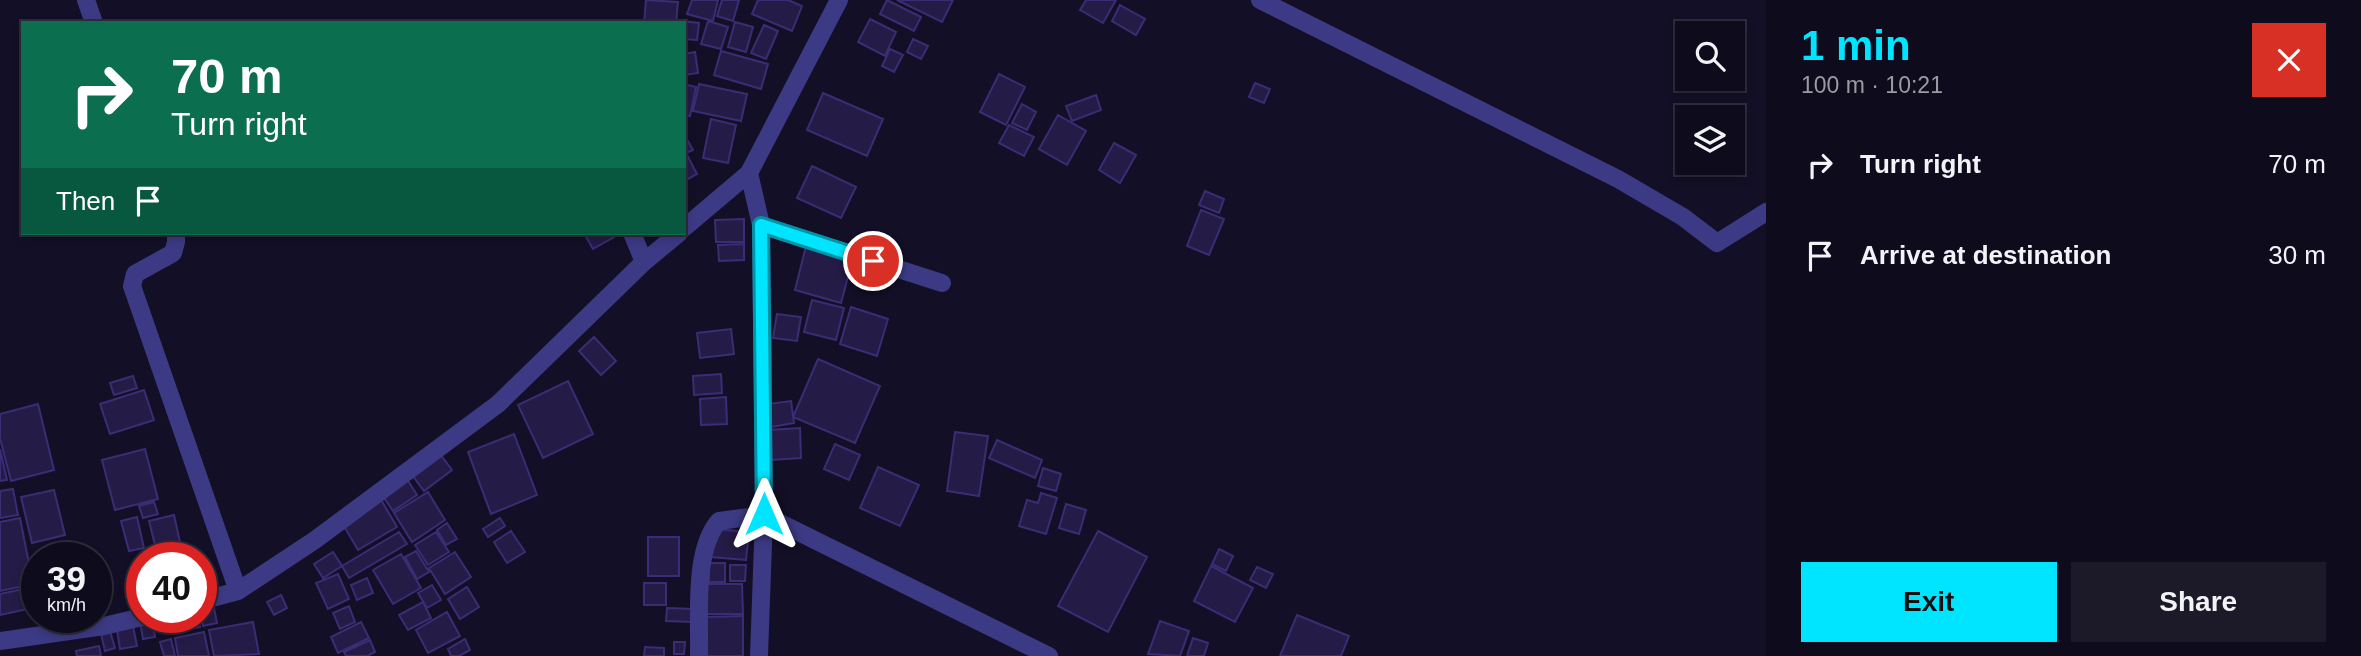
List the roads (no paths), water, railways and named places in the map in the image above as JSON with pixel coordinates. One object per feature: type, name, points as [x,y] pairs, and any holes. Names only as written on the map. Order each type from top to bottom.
[{"type":"street","points":[[86,0],[93,21]]},
{"type":"street","points":[[686,226],[750,173],[839,0]]},
{"type":"street","points":[[1260,0],[1618,180],[1683,217],[1717,243],[1766,212]]},
{"type":"street","points":[[750,173],[761,225],[764,514],[759,656]]},
{"type":"street","points":[[761,225],[942,283]]},
{"type":"street","points":[[176,235],[173,253],[135,274],[132,286],[238,591]]},
{"type":"street","points":[[633,235],[644,262]]},
{"type":"street","points":[[217,597],[238,591],[315,540],[498,404],[644,262],[677,235]]},
{"type":"street","points":[[699,656],[703,558],[709,532],[719,521],[764,514],[1049,656]]},
{"type":"street","points":[[0,641],[126,621]]}]
